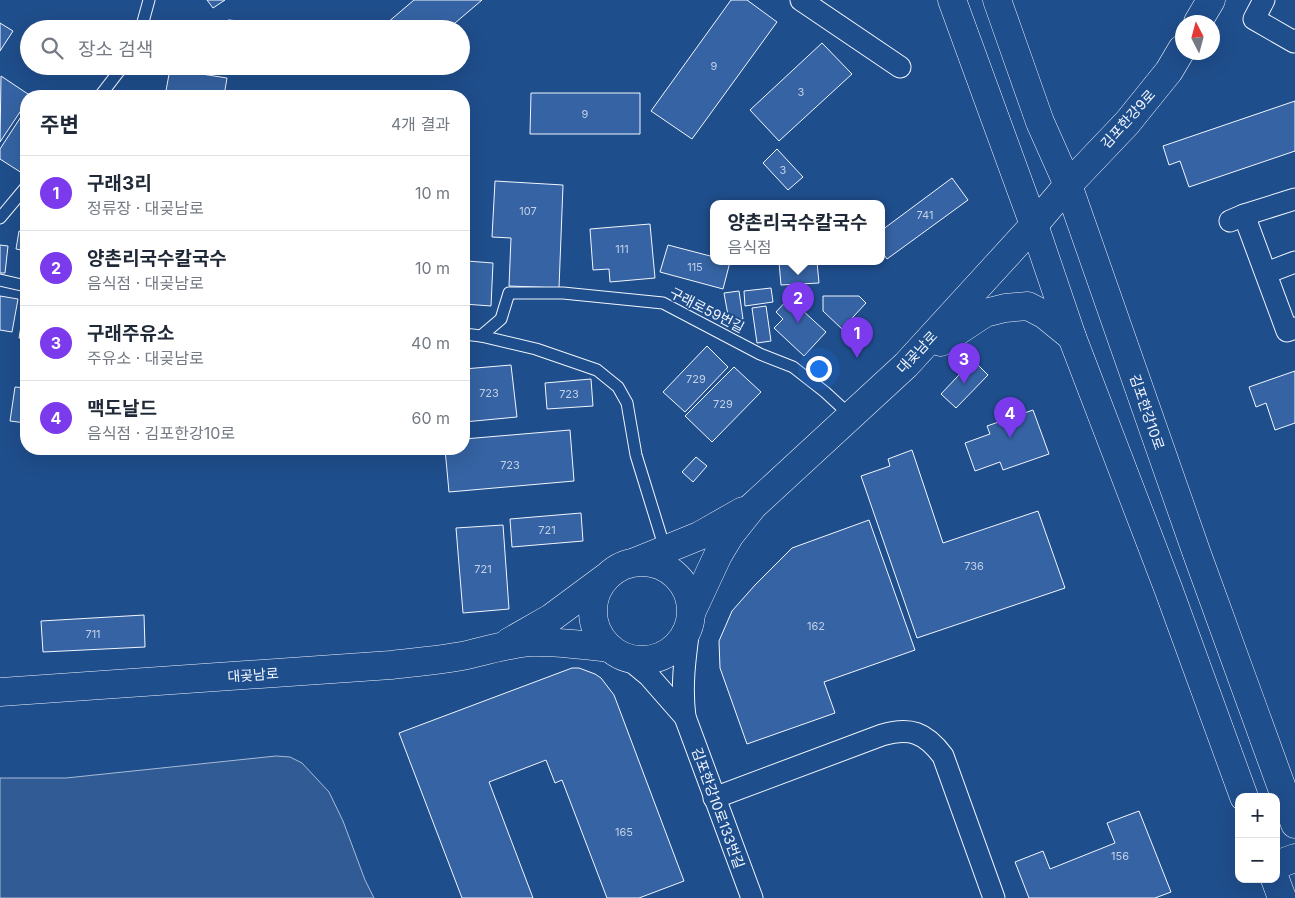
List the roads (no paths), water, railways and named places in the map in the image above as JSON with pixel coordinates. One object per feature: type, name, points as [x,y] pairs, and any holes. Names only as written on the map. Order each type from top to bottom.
[{"type":"street","points":[[802,0],[900,67]]},
{"type":"street","points":[[952,0],[1034,225],[1072,337],[1168,588],[1243,793]]},
{"type":"street","name":"김포한강10로","points":[[997,0],[1040,122],[1068,186],[1290,824]]},
{"type":"street","points":[[1202,15],[1211,0]]},
{"type":"street","points":[[1264,0],[1254,19],[1295,42]]},
{"type":"street","name":"김포한강9로","points":[[1068,186],[1127,123],[1170,71],[1176,60]]},
{"type":"street","name":"대곶남로","points":[[753,506],[906,365],[1068,186]]},
{"type":"street","points":[[1295,199],[1237,218],[1266,273],[1288,331],[1295,328]]},
{"type":"street","points":[[1266,273],[1295,262]]},
{"type":"street","points":[[906,365],[985,313],[1005,308],[1028,306],[1046,315],[1072,337]]},
{"type":"street","points":[[504,645],[550,618],[619,568],[716,528],[753,506]]},
{"type":"street","points":[[607,577],[598,589],[593,603],[593,618],[605,644],[634,660],[651,660],[667,654],[680,642],[718,555],[730,535],[753,506]]},
{"type":"street","points":[[635,562],[652,562],[668,568],[681,579],[689,594],[691,620],[682,677],[685,717]]},
{"type":"street","points":[[504,645],[529,642],[565,642],[618,652],[654,680],[685,717]]},
{"type":"street","name":"대곶남로","points":[[0,692],[391,665],[468,654],[504,645]]},
{"type":"street","name":"김포한강10로133번길","points":[[685,717],[752,898]]},
{"type":"street","points":[[714,798],[882,734],[897,730],[917,733],[927,739],[943,756],[994,898]]},
{"type":"street","points":[[1280,864],[1295,858]]},
{"type":"street","points":[[1276,883],[1282,898]]},
{"type":"lane","points":[[143,20],[149,0]]},
{"type":"lane","points":[[105,90],[116,75]]},
{"type":"lane","points":[[0,218],[20,194]]},
{"type":"lane","points":[[0,280],[20,285]]},
{"type":"lane","name":"구래로59번길","points":[[481,336],[501,319],[509,293],[563,293],[663,303],[760,354],[793,367],[825,392],[850,416]]},
{"type":"lane","points":[[470,335],[536,348],[597,370],[618,387],[627,403],[636,455],[666,550]]},
{"type":"place","name":"양촌리국수칼국수","points":[[798,323]]},
{"type":"place","name":"구래3리","points":[[857,358]]},
{"type":"place","name":"구래주유소","points":[[964,384]]},
{"type":"place","name":"맥도날드","points":[[1010,438]]}]
